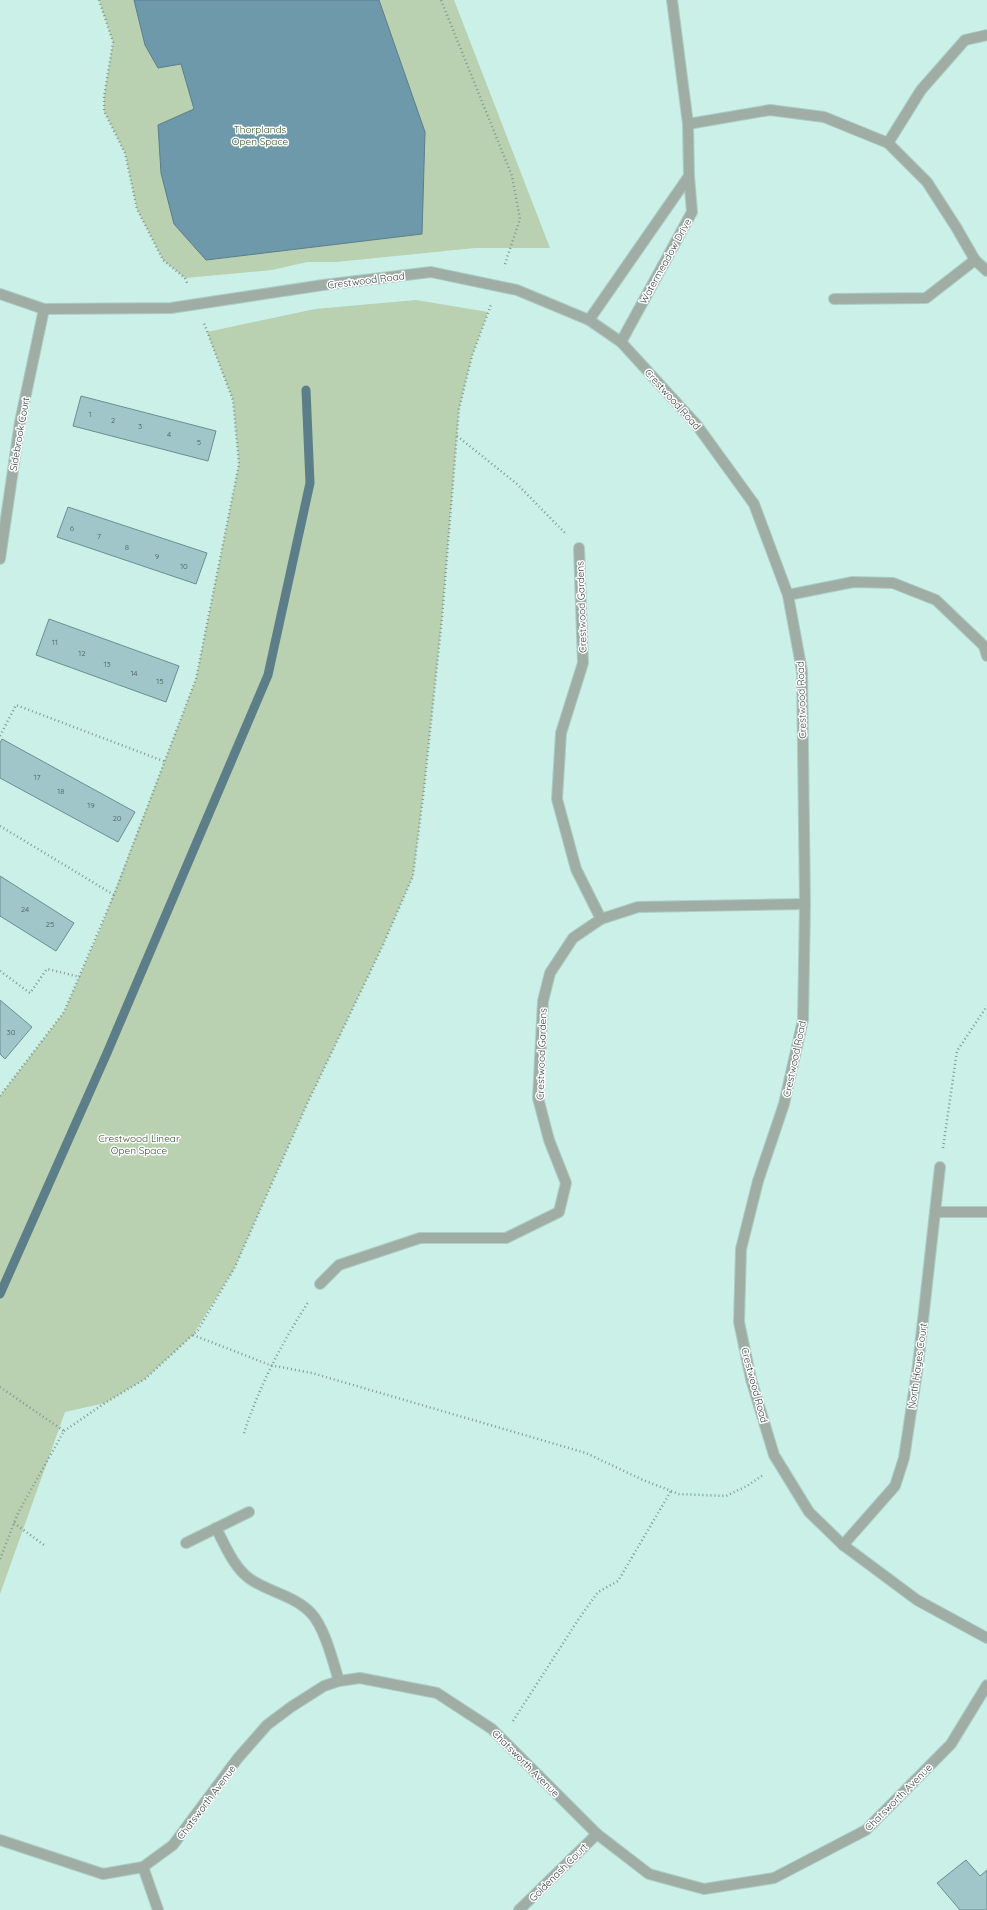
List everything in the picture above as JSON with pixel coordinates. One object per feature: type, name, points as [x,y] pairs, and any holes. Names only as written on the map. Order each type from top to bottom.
[{"type":"street","name":"Watermeadow Drive","points":[[621,342],[692,212],[689,176],[688,124],[672,0]]},
{"type":"street","points":[[888,143],[921,90],[965,40],[987,35]]},
{"type":"street","points":[[688,124],[770,110],[824,117],[888,143],[927,182],[975,260],[987,271]]},
{"type":"street","points":[[589,320],[689,176]]},
{"type":"street","points":[[834,299],[926,298],[975,260]]},
{"type":"street","name":"Crestwood Road","points":[[0,294],[44,309],[172,308],[323,285],[432,272],[524,292],[589,320],[621,342],[696,424],[754,504],[788,595],[802,671],[805,904],[803,1020],[784,1104],[758,1181],[741,1249],[739,1322],[751,1378],[774,1455],[809,1512],[843,1545],[917,1600],[987,1638]]},
{"type":"street","name":"Sidebrook Court","points":[[0,559],[20,422],[44,309]]},
{"type":"street","name":"Crestwood Gardens","points":[[578,548],[583,663],[561,733],[557,798],[576,869],[601,919]]},
{"type":"street","points":[[788,595],[853,582],[893,583],[936,600],[984,646],[987,656]]},
{"type":"street","name":"Crestwood Gardens","points":[[320,1284],[339,1265],[420,1238],[506,1238],[559,1212],[566,1183],[549,1140],[538,1098],[543,1001],[550,973],[573,938],[601,919],[638,907],[805,904]]},
{"type":"street","name":"North Hayes Court","points":[[843,1545],[895,1486],[904,1458],[918,1365],[940,1167]]},
{"type":"street","points":[[935,1212],[987,1212]]},
{"type":"street","points":[[186,1543],[249,1512]]},
{"type":"street","points":[[216,1528],[232,1559],[248,1578],[302,1605],[313,1614],[330,1652],[339,1681]]},
{"type":"street","name":"Chatsworth Avenue","points":[[0,1840],[103,1874],[143,1867],[173,1845],[238,1758],[267,1725],[291,1707],[324,1686],[339,1681],[360,1678],[437,1693],[492,1729],[597,1834],[649,1874],[704,1889],[774,1878],[866,1830],[951,1744],[987,1685]]},
{"type":"street","name":"Goldenash Court","points":[[519,1910],[597,1834]]},
{"type":"street","points":[[143,1867],[158,1910]]},
{"type":"path","points":[[0,1096],[64,1012],[114,895],[166,762],[196,679],[239,464],[233,400],[197,304],[185,278],[162,260],[137,209],[125,153],[104,111],[104,97],[113,42],[99,0]]},
{"type":"path","points":[[0,1560],[14,1523],[64,1431],[105,1403],[145,1379],[198,1330],[234,1269],[308,1104],[383,946],[413,876],[424,789],[442,618],[459,409],[472,356],[498,286],[520,219],[512,176],[441,0]]},
{"type":"path","points":[[457,436],[517,484],[578,548]]},
{"type":"path","points":[[0,736],[16,705],[166,762]]},
{"type":"path","points":[[0,826],[114,895]]},
{"type":"path","points":[[0,971],[30,993],[48,969],[80,977]]},
{"type":"path","points":[[940,1167],[957,1051],[987,1006]]},
{"type":"path","points":[[244,1433],[253,1406],[273,1365],[295,1322],[320,1284]]},
{"type":"path","points":[[193,1335],[273,1365],[312,1373],[586,1453],[643,1480],[679,1494],[726,1496],[747,1486],[779,1463]]},
{"type":"path","points":[[0,1387],[64,1431]]},
{"type":"path","points":[[502,1738],[578,1620],[598,1592],[618,1581],[671,1491]]},
{"type":"path","points":[[14,1523],[44,1544]]},
{"type":"green space","name":"Thorplands Open Space","points":[[99,0],[454,0],[550,248],[475,248],[336,262],[307,262],[272,270],[185,278],[163,260],[137,209],[125,153],[104,111],[104,97],[113,42]]},
{"type":"green space","name":"Crestwood Linear Open Space","points":[[416,300],[488,312],[472,356],[459,409],[442,618],[424,789],[413,876],[383,945],[307,1104],[234,1269],[193,1335],[145,1379],[105,1403],[65,1412],[0,1594],[0,1096],[64,1012],[101,927],[196,679],[239,464],[233,400],[207,332],[315,309]]},
{"type":"water","name":"Thorplands Open Space","points":[[134,0],[379,0],[425,132],[422,234],[206,260],[174,224],[161,173],[158,125],[194,109],[181,64],[158,68],[145,45]]},
{"type":"building","points":[[81,396],[216,431],[208,461],[73,426]]},
{"type":"building","points":[[68,507],[207,553],[196,584],[57,537]]},
{"type":"building","points":[[49,619],[179,666],[166,702],[36,655]]},
{"type":"building","points":[[2,739],[135,812],[118,842],[0,778],[0,743]]},
{"type":"building","points":[[0,876],[74,923],[56,951],[0,916]]},
{"type":"building","points":[[0,1000],[32,1027],[5,1059],[0,1054]]},
{"type":"building","points":[[966,1860],[980,1876],[987,1870],[987,1910],[960,1910],[937,1883]]},
{"type":"waterway","points":[[0,1294],[107,1053],[268,675],[310,483],[306,390]]}]
